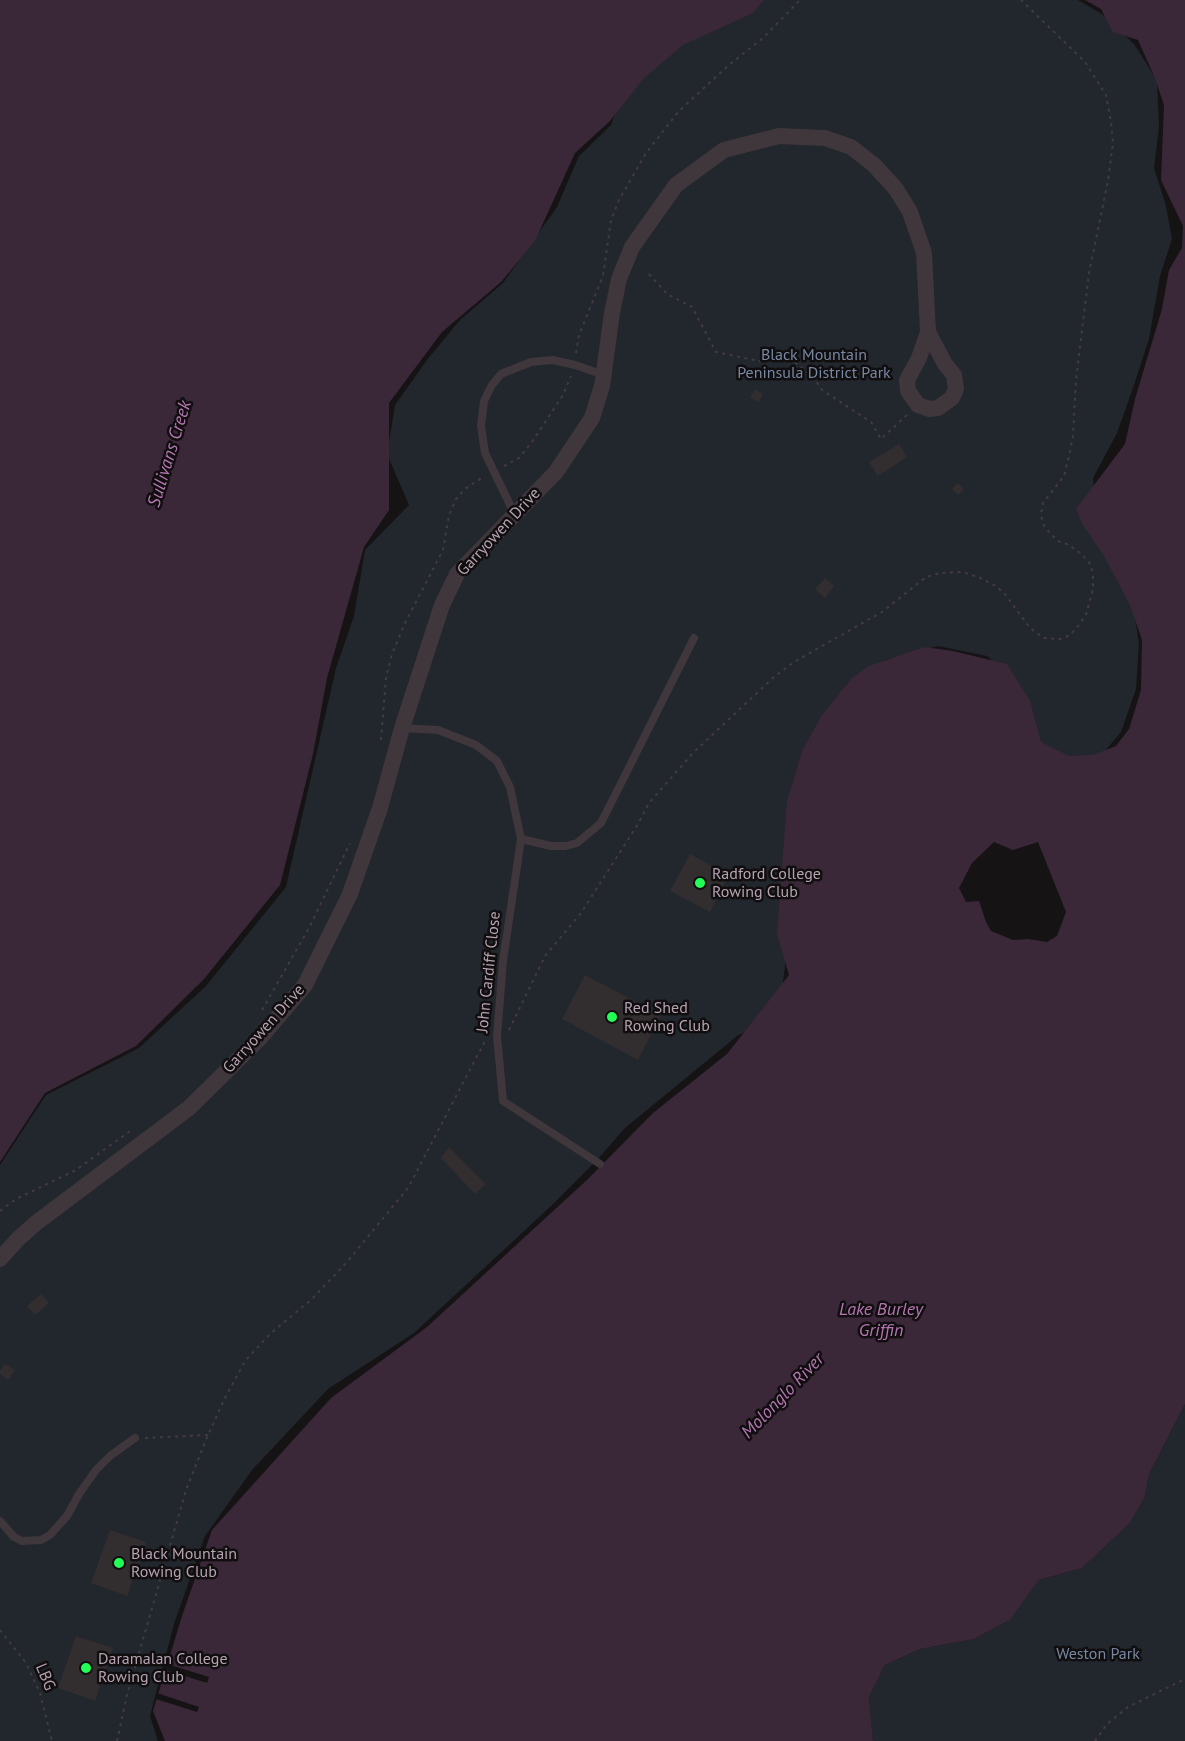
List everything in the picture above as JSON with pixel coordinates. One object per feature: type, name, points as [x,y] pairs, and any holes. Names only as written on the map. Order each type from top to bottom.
[{"type":"street","name":"Garryowen Drive","points":[[0,1259],[36,1223],[189,1108],[260,1038],[305,985],[350,894],[380,808],[402,728],[442,605],[457,574],[556,472],[592,418],[604,375],[619,279],[632,246],[676,185],[723,150],[778,136],[825,138],[851,147],[874,165],[896,189],[910,212],[924,253],[928,332],[908,380],[908,391],[918,405],[929,409],[938,408],[952,398],[956,389],[954,375],[945,364],[928,332]]},
{"type":"lane","points":[[514,513],[485,453],[481,426],[484,401],[492,385],[501,374],[531,362],[553,360],[604,375]]},
{"type":"lane","points":[[521,839],[551,846],[566,846],[578,843],[601,823],[694,638]]},
{"type":"lane","name":"John Cardiff Close","points":[[402,728],[438,730],[476,745],[496,761],[510,787],[521,839],[503,961],[496,1036],[503,1101],[600,1164]]},
{"type":"lane","points":[[0,1521],[14,1537],[22,1541],[41,1540],[50,1535],[67,1516],[96,1470],[110,1456],[135,1438]]},
{"type":"path","points":[[117,1741],[156,1589],[186,1490],[208,1435],[245,1361],[271,1333],[311,1300],[347,1262],[408,1188],[488,1035],[507,1034],[518,1016],[544,956],[581,913],[649,803],[693,753],[774,677],[794,662],[873,618],[926,577],[940,573],[963,572],[996,586],[1013,604],[1030,628],[1044,638],[1060,639],[1068,636],[1086,615],[1093,589],[1093,573],[1089,562],[1080,552],[1058,541],[1049,532],[1043,524],[1041,514],[1043,503],[1064,476],[1073,436],[1076,380],[1089,273],[1108,181],[1113,143],[1111,122],[1106,95],[1085,63],[1021,0]]},
{"type":"path","points":[[649,274],[667,294],[692,307],[716,352],[759,361],[790,358],[803,367],[829,395],[871,422],[882,439],[918,405]]},
{"type":"path","points":[[135,1438],[208,1435]]},
{"type":"path","name":"LBG","points":[[0,1630],[26,1663],[40,1693],[52,1741]]},
{"type":"path","points":[[1095,1741],[1107,1724],[1128,1707],[1185,1679]]},
{"type":"green space","name":"Black Mountain Peninsula District Park","points":[[752,0],[1078,0],[1102,14],[1134,44],[1157,80],[1159,127],[1154,168],[1166,206],[1172,239],[1160,276],[1149,339],[1133,388],[1117,433],[1093,478],[1097,513],[1132,600],[1139,643],[1136,689],[1121,732],[1099,758],[1079,765],[1039,754],[1012,678],[987,656],[938,646],[885,660],[842,692],[787,951],[782,989],[752,1028],[737,1036],[625,1128],[551,1206],[414,1333],[328,1389],[252,1470],[205,1536],[174,1624],[150,1716],[158,1741],[0,1741],[0,1165],[46,1095],[139,1048],[206,986],[286,887],[336,668],[354,616],[365,550],[409,505],[387,454],[395,405],[427,360],[459,321],[503,283],[557,207],[579,156],[611,125],[629,75]]},
{"type":"green space","name":"Weston Park","points":[[1185,1404],[1185,1741],[873,1741],[869,1697],[885,1665],[920,1649],[974,1639],[1010,1620],[1039,1580],[1082,1568],[1130,1523],[1145,1497],[1149,1474]]},
{"type":"water","name":"Sullivans Creek","points":[[0,0],[764,0],[753,13],[683,45],[644,78],[610,121],[575,153],[535,241],[501,282],[442,332],[389,403],[389,510],[364,547],[327,678],[313,754],[280,885],[204,979],[136,1046],[45,1093],[0,1162]]},
{"type":"water","name":"Lake Burley Griffin","points":[[1085,0],[1185,0],[1185,1404],[1149,1474],[1145,1497],[1130,1523],[1082,1568],[1039,1580],[1010,1620],[974,1639],[920,1649],[885,1665],[869,1697],[873,1741],[165,1741],[153,1711],[182,1616],[212,1530],[331,1398],[427,1327],[588,1179],[653,1113],[727,1054],[789,975],[777,934],[787,801],[803,749],[822,715],[852,678],[869,666],[924,647],[953,651],[1007,664],[1030,701],[1041,742],[1069,756],[1093,755],[1116,746],[1129,729],[1141,690],[1142,640],[1130,605],[1076,509],[1125,444],[1135,399],[1162,309],[1169,270],[1182,248],[1183,226],[1161,180],[1164,105],[1155,78],[1138,40],[1113,32],[1101,9]],"holes":[[[994,842],[1013,850],[1038,842],[1066,912],[1057,936],[1047,942],[1028,939],[1013,940],[991,931],[979,901],[966,902],[959,888],[972,863]]]},
{"type":"pier","points":[[167,1664],[209,1677],[207,1683],[166,1670]]},
{"type":"pier","points":[[157,1693],[199,1707],[197,1712],[156,1699]]},
{"type":"building","points":[[755,389],[763,394],[759,402],[750,398]]},
{"type":"building","points":[[899,444],[907,457],[878,476],[869,462]]},
{"type":"building","points":[[958,483],[964,489],[958,495],[952,489]]},
{"type":"building","points":[[825,578],[834,586],[825,598],[815,589]]},
{"type":"building","name":"Radford College Rowing Club","points":[[690,854],[729,875],[710,912],[670,891]]},
{"type":"building","name":"Red Shed Rowing Club","points":[[585,975],[661,1015],[638,1060],[562,1019]]},
{"type":"building","points":[[449,1147],[486,1184],[475,1194],[441,1158]]},
{"type":"building","points":[[41,1294],[49,1303],[35,1315],[27,1306]]},
{"type":"building","points":[[5,1364],[15,1370],[8,1380],[0,1374]]},
{"type":"building","name":"Black Mountain Rowing Club","points":[[110,1530],[146,1542],[127,1596],[91,1583]]},
{"type":"building","name":"Daramalan College Rowing Club","points":[[76,1636],[113,1648],[95,1701],[58,1688]]},
{"type":"place","name":"Radford College Rowing Club","points":[[700,883]]},
{"type":"place","name":"Red Shed Rowing Club","points":[[612,1017]]},
{"type":"place","name":"Black Mountain Rowing Club","points":[[119,1563]]},
{"type":"place","name":"Daramalan College Rowing Club","points":[[86,1668]]},
{"type":"water label","name":"Molonglo River","points":[[783,1396]]}]
